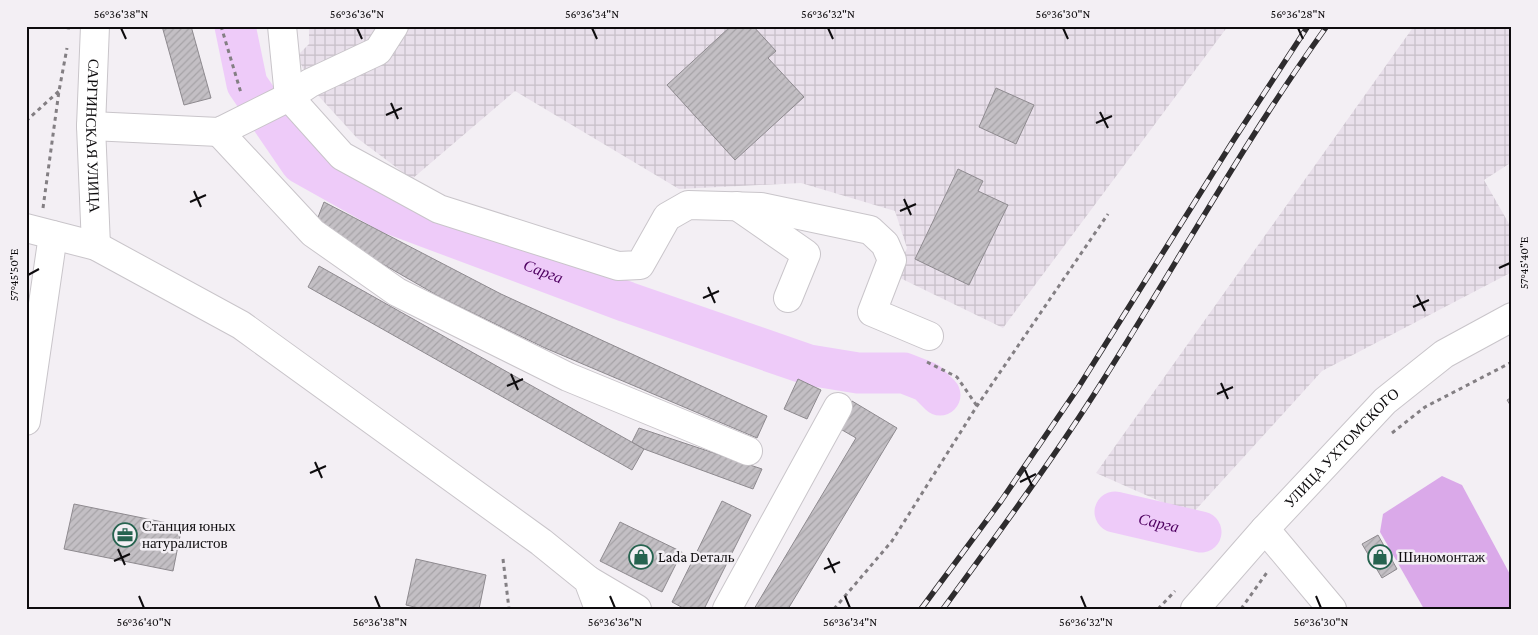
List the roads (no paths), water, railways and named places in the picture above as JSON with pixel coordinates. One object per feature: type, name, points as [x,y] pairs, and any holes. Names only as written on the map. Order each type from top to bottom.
[{"type":"street","name":"САРГИНСКАЯ УЛИЦА","points":[[95,26],[91,126],[96,246]]},
{"type":"street","points":[[282,26],[288,97],[342,156],[439,209],[618,266],[640,264],[668,217],[688,205],[762,207],[870,230],[885,244],[892,260],[872,312],[929,336]]},
{"type":"street","points":[[91,126],[219,132],[288,97],[310,83],[378,51],[394,26]]},
{"type":"street","points":[[219,132],[313,232],[397,292],[568,377],[748,451]]},
{"type":"street","points":[[737,206],[806,254],[788,298]]},
{"type":"street","points":[[26,421],[39,231],[96,246],[241,325],[541,542],[588,580],[637,609]]},
{"type":"street","name":"УЛИЦА УХТОМСКОГО","points":[[1195,609],[1265,529],[1385,401],[1444,354],[1512,317]]},
{"type":"street","points":[[727,609],[838,407]]},
{"type":"street","points":[[1265,529],[1332,609]]},
{"type":"street","points":[[588,580],[599,609]]},
{"type":"waterway","name":"Сарга","points":[[235,26],[247,84],[301,163],[392,214],[627,302],[809,365],[858,373],[904,373],[927,382],[940,395]]},
{"type":"waterway","name":"Сарга","points":[[1115,512],[1201,532]]},
{"type":"railway","points":[[921,609],[1001,501],[1078,388],[1233,141],[1308,26]]},
{"type":"railway","points":[[943,609],[1075,423],[1265,117],[1327,26]]},
{"type":"place","name":"Станция юных натуралистов","points":[[125,535]]},
{"type":"place","name":"Lada Dеталь","points":[[641,557]]},
{"type":"place","name":"Шиномонтаж","points":[[1380,557]]}]
